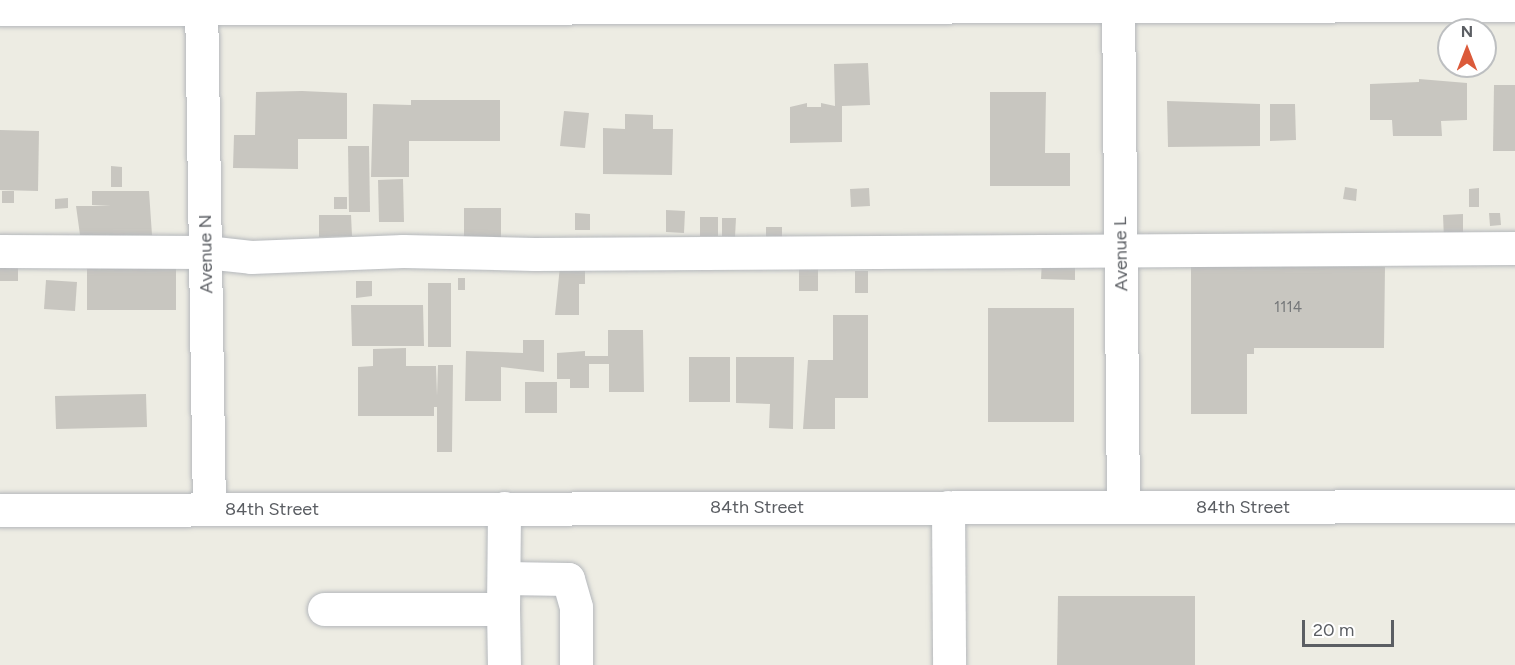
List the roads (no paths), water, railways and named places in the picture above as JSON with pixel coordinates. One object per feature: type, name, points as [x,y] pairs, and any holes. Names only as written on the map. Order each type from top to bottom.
[{"type":"street","name":"Avenue L","points":[[1118,3],[1123,507]]},
{"type":"street","points":[[0,9],[202,4],[1515,5]]},
{"type":"street","name":"Avenue N","points":[[202,4],[209,509]]},
{"type":"street","points":[[0,251],[206,252],[251,257],[403,251],[534,254],[1515,248]]},
{"type":"street","name":"84th Street","points":[[0,510],[1515,506]]},
{"type":"street","points":[[948,507],[949,665]]},
{"type":"street","points":[[504,508],[504,665]]},
{"type":"street","points":[[324,609],[503,594],[568,579],[576,607],[576,665]]}]
